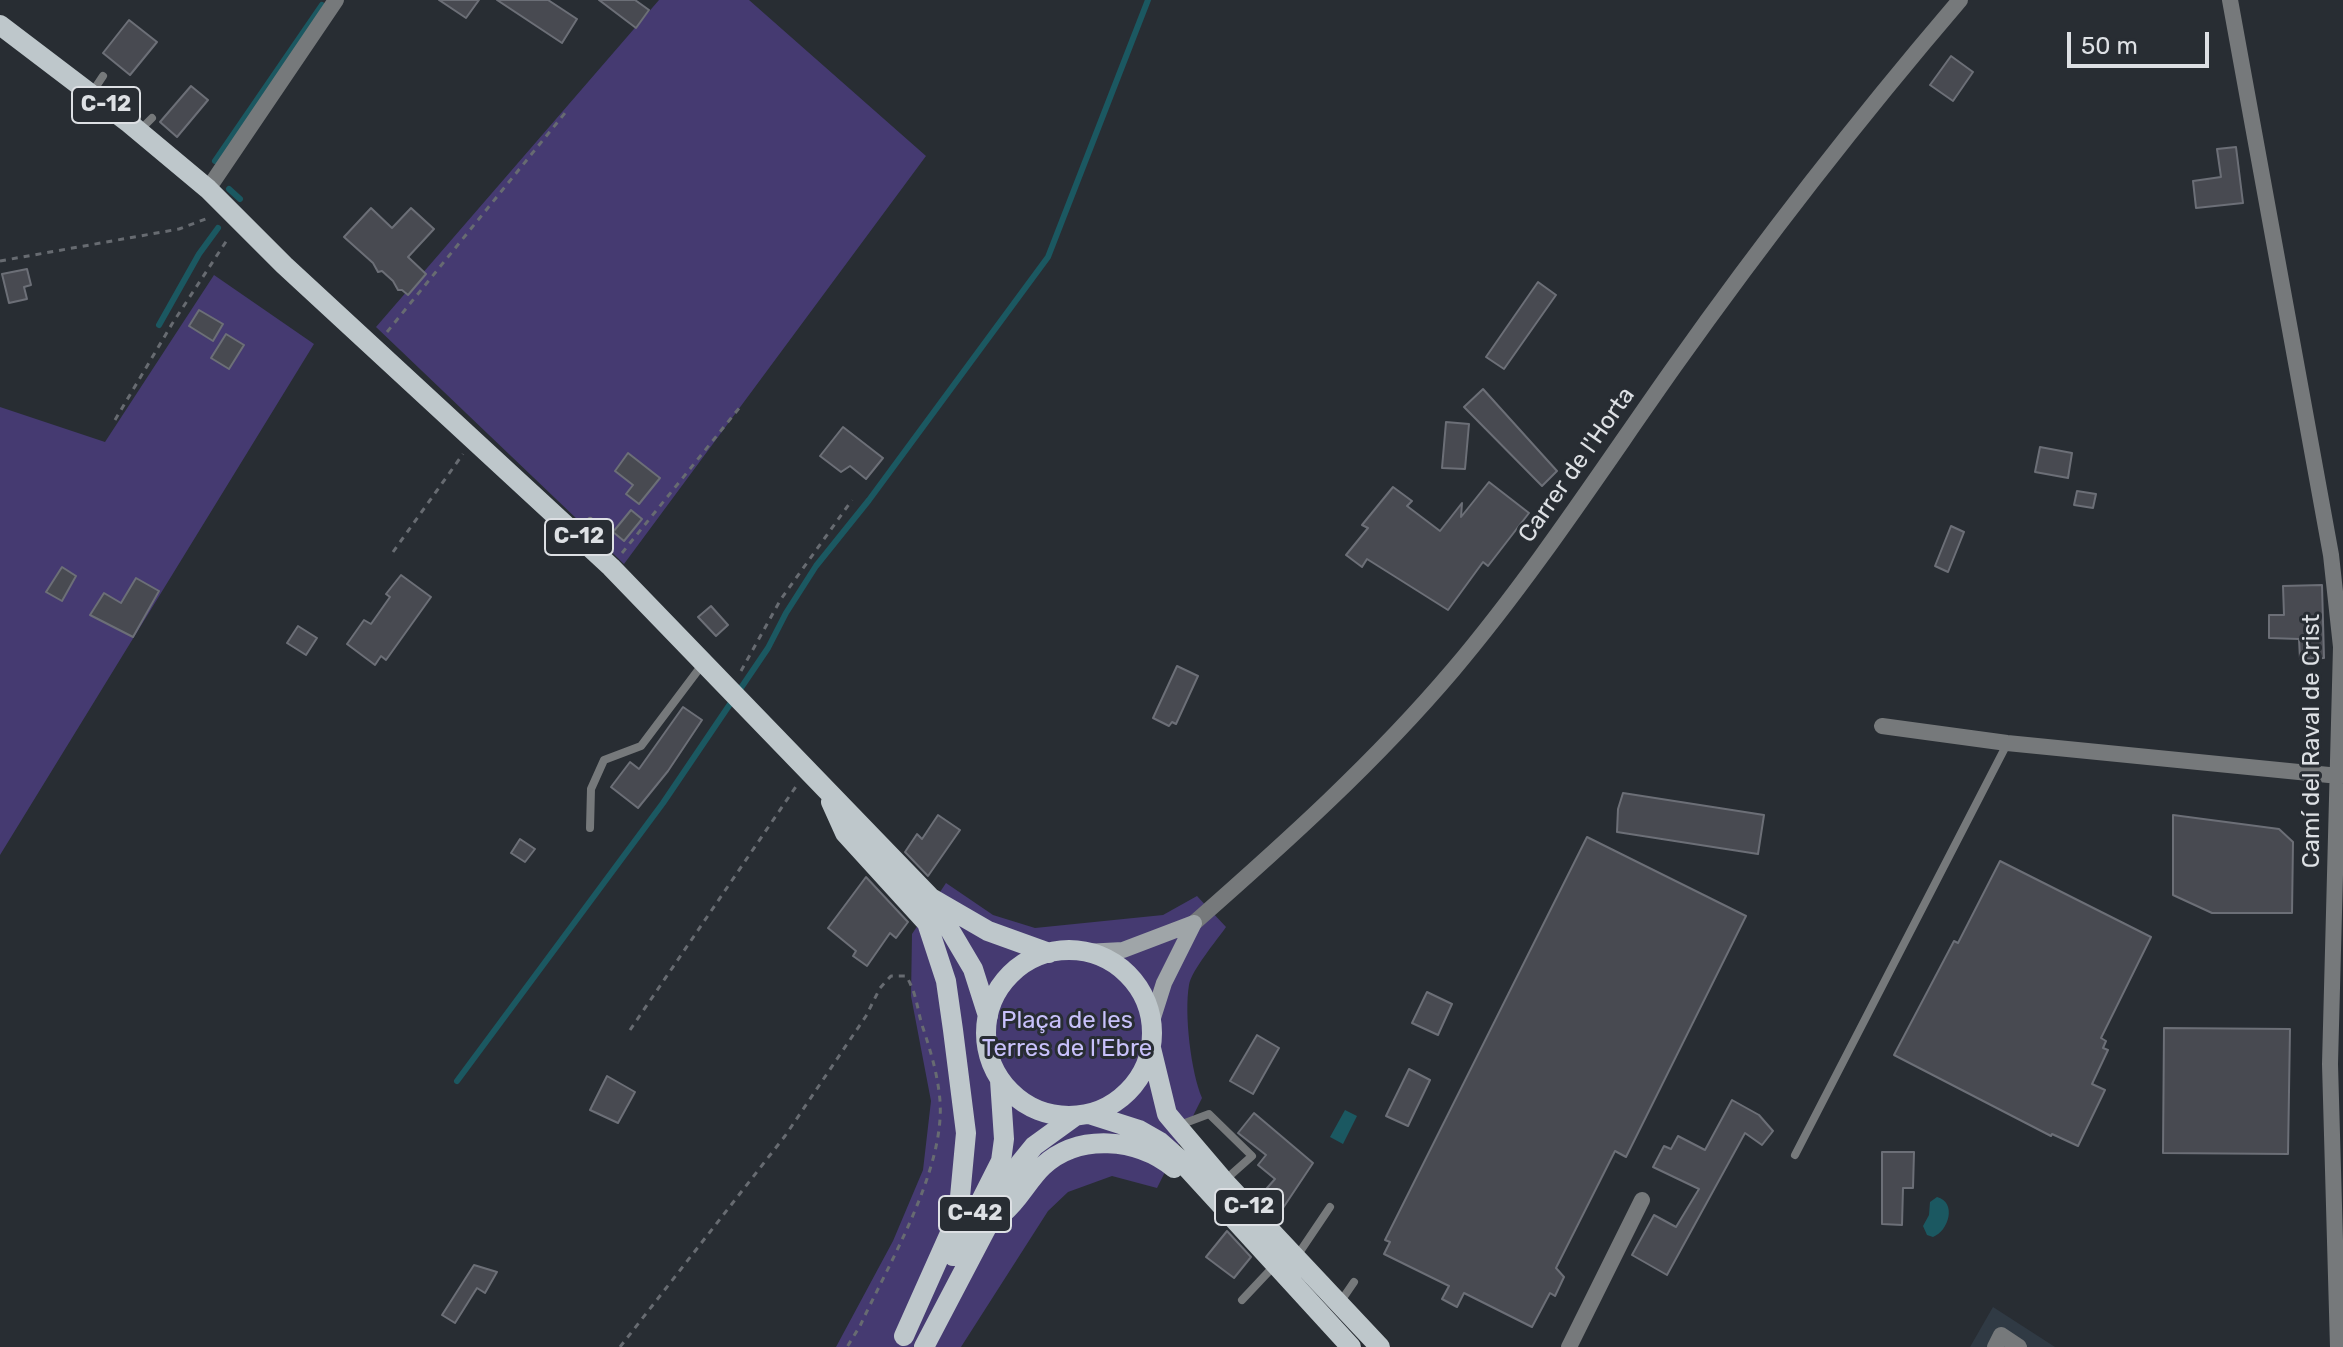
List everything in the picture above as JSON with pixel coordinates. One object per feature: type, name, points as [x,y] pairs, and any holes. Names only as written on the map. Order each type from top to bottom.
[{"type":"main road","name":"C-12","points":[[0,25],[91,94],[146,124],[234,216],[375,348],[474,439],[584,528],[611,567],[696,651],[728,690],[931,898],[973,969],[988,1016],[988,1049],[1000,1080],[1020,1100],[1045,1113],[1082,1115],[1139,1130],[1160,1142],[1351,1347]]},
{"type":"main road","points":[[824,788],[845,833],[927,923],[946,981],[966,1133],[964,1167],[954,1224],[901,1341]]},
{"type":"main road","name":"C-12","points":[[931,898],[988,931],[1049,953]]},
{"type":"main road","name":"C-12","points":[[988,1016],[998,990],[1009,976],[1031,959],[1067,950],[1085,952],[1117,965],[1134,982],[1146,1002],[1151,1024],[1151,1048],[1167,1114],[1224,1181],[1380,1347]]},
{"type":"main road","name":"C-12","points":[[1082,1115],[1111,1105],[1130,1090],[1143,1070],[1151,1048]]},
{"type":"main road","name":"C-42","points":[[901,1341],[958,1249],[1001,1161],[1004,1139],[1000,1080]]},
{"type":"main road","name":"C-42","points":[[924,1347],[1021,1162],[1034,1146],[1082,1115]]},
{"type":"main road","points":[[991,1223],[1041,1169],[1063,1151],[1105,1143],[1129,1145],[1162,1158],[1220,1204]]},
{"type":"street","points":[[208,189],[336,0]]},
{"type":"street","name":"Carrer de l'Horta","points":[[1194,923],[1366,765],[1461,660],[1534,567],[1769,236],[1960,0]]},
{"type":"street","name":"Camí del Raval de Crist","points":[[2230,0],[2331,555],[2341,647],[2330,1064],[2338,1347]]},
{"type":"street","points":[[1882,726],[2007,743],[2339,776]]},
{"type":"street","points":[[1085,952],[1123,950],[1194,923]]},
{"type":"street","points":[[1151,1024],[1164,983],[1194,923]]},
{"type":"street","points":[[1569,1347],[1642,1200]]},
{"type":"street","points":[[1995,1347],[2001,1335],[2019,1347]]},
{"type":"lane","points":[[91,94],[103,76]]},
{"type":"lane","points":[[590,828],[591,789],[604,760],[641,746],[696,651]]},
{"type":"lane","points":[[1795,1155],[2007,743]]},
{"type":"lane","points":[[1177,1126],[1209,1114],[1252,1156],[1224,1181]]},
{"type":"lane","points":[[1296,1258],[1330,1207]]},
{"type":"lane","points":[[1242,1300],[1276,1265]]},
{"type":"lane","points":[[1339,1303],[1354,1282]]},
{"type":"path","points":[[375,348],[565,113]]},
{"type":"path","points":[[0,261],[234,216]]},
{"type":"path","points":[[115,420],[234,216]]},
{"type":"path","points":[[611,567],[740,407]]},
{"type":"path","points":[[393,552],[474,439]]},
{"type":"path","points":[[728,690],[752,655],[781,599],[852,500]]},
{"type":"path","points":[[630,1030],[807,771]]},
{"type":"path","points":[[620,1347],[785,1136],[866,1016],[880,988],[891,976],[906,976],[915,989],[940,1102],[933,1161],[926,1184],[860,1326],[847,1347]]},
{"type":"shaded area","points":[[1993,1307],[2055,1347],[1970,1347]]},
{"type":"green space","points":[[659,0],[749,0],[926,156],[624,564],[376,327]]},
{"type":"green space","points":[[214,275],[314,344],[0,855],[0,407],[105,442]]},
{"type":"green space","name":"Plaça de les Terres de l'Ebre","points":[[946,883],[993,915],[1035,928],[1163,915],[1197,896],[1226,927],[1199,964],[1189,985],[1187,1011],[1190,1043],[1202,1098],[1157,1188],[1112,1176],[1068,1192],[1048,1211],[961,1347],[836,1347],[893,1241],[923,1170],[931,1101],[911,996],[912,934]]},
{"type":"water","points":[[1345,1110],[1357,1116],[1343,1144],[1330,1137]]},
{"type":"water","points":[[1937,1197],[1949,1210],[1947,1223],[1933,1237],[1927,1235],[1923,1226],[1929,1215],[1930,1202]]},
{"type":"building","points":[[439,0],[479,0],[466,18]]},
{"type":"building","points":[[497,0],[548,0],[577,19],[562,43]]},
{"type":"building","points":[[599,0],[635,0],[649,10],[636,28]]},
{"type":"building","points":[[129,20],[157,42],[130,75],[103,53]]},
{"type":"building","points":[[1951,56],[1973,72],[1953,101],[1930,85]]},
{"type":"building","points":[[191,86],[208,100],[177,137],[160,122]]},
{"type":"building","points":[[2236,147],[2243,203],[2196,208],[2193,181],[2221,177],[2217,149]]},
{"type":"building","points":[[371,208],[392,228],[411,208],[434,229],[408,257],[426,274],[408,295],[398,290],[382,271],[378,272],[373,263],[344,237]]},
{"type":"building","points":[[27,269],[31,285],[24,287],[27,299],[9,303],[2,274]]},
{"type":"building","points":[[1538,282],[1556,295],[1504,369],[1486,357]]},
{"type":"building","points":[[199,310],[223,324],[213,341],[189,326]]},
{"type":"building","points":[[226,334],[244,345],[229,369],[211,358]]},
{"type":"building","points":[[1483,389],[1557,471],[1542,486],[1464,407]]},
{"type":"building","points":[[1446,422],[1469,424],[1465,469],[1442,468]]},
{"type":"building","points":[[843,427],[883,458],[866,479],[850,466],[841,472],[820,456]]},
{"type":"building","points":[[2040,447],[2072,453],[2068,478],[2035,472]]},
{"type":"building","points":[[628,453],[660,478],[639,504],[626,494],[633,485],[615,471]]},
{"type":"building","points":[[1489,482],[1529,513],[1488,566],[1483,562],[1448,610],[1367,559],[1362,567],[1346,555],[1368,528],[1362,525],[1393,487],[1412,501],[1407,506],[1440,531],[1462,503],[1461,517]]},
{"type":"building","points":[[2077,491],[2096,494],[2093,508],[2074,505]]},
{"type":"building","points":[[631,510],[642,519],[624,541],[613,532]]},
{"type":"building","points":[[1951,526],[1964,532],[1948,572],[1935,566]]},
{"type":"building","points":[[62,567],[76,576],[62,601],[46,592]]},
{"type":"building","points":[[401,575],[431,597],[386,660],[381,656],[375,665],[347,644],[364,620],[371,624],[390,597],[386,594]]},
{"type":"building","points":[[136,578],[159,591],[133,637],[90,615],[104,593],[121,603]]},
{"type":"building","points":[[2322,585],[2324,658],[2300,659],[2299,639],[2269,638],[2269,615],[2284,615],[2283,586]]},
{"type":"building","points":[[711,606],[728,625],[716,636],[698,617]]},
{"type":"building","points":[[298,626],[317,638],[306,655],[287,643]]},
{"type":"building","points":[[1177,666],[1198,676],[1176,724],[1172,722],[1169,726],[1153,718]]},
{"type":"building","points":[[683,707],[702,720],[668,771],[638,808],[611,787],[630,762],[639,769]]},
{"type":"building","points":[[1623,793],[1764,815],[1758,854],[1617,832],[1618,809]]},
{"type":"building","points":[[938,815],[960,830],[928,876],[905,852],[917,834],[922,839]]},
{"type":"building","points":[[2173,815],[2279,829],[2293,842],[2292,913],[2212,913],[2173,895]]},
{"type":"building","points":[[1587,837],[1746,916],[1626,1157],[1615,1151],[1556,1268],[1564,1277],[1555,1296],[1550,1293],[1532,1327],[1464,1293],[1457,1307],[1442,1299],[1449,1286],[1384,1254],[1390,1242],[1385,1240]]},
{"type":"building","points":[[520,839],[535,849],[525,862],[511,853]]},
{"type":"building","points":[[2000,861],[2151,937],[2101,1038],[2106,1041],[2103,1048],[2108,1050],[2092,1084],[2105,1090],[2078,1146],[2051,1136],[1894,1055],[1954,941],[1958,943]]},
{"type":"building","points":[[866,877],[908,922],[896,938],[890,933],[867,966],[853,956],[856,951],[828,928]]},
{"type":"building","points":[[1427,992],[1452,1004],[1438,1035],[1412,1023]]},
{"type":"building","points":[[2164,1028],[2290,1029],[2288,1154],[2163,1153]]},
{"type":"building","points":[[1257,1035],[1279,1048],[1253,1094],[1230,1081]]},
{"type":"building","points":[[1409,1069],[1430,1080],[1408,1126],[1386,1116]]},
{"type":"building","points":[[607,1076],[635,1092],[618,1123],[590,1110]]},
{"type":"building","points":[[1732,1100],[1759,1115],[1773,1131],[1762,1145],[1745,1133],[1667,1275],[1632,1255],[1654,1215],[1676,1227],[1699,1189],[1653,1167],[1664,1146],[1671,1149],[1678,1136],[1705,1150]]},
{"type":"building","points":[[1254,1113],[1313,1163],[1279,1214],[1260,1196],[1275,1179],[1258,1165],[1266,1155],[1238,1133]]},
{"type":"building","points":[[1882,1152],[1914,1152],[1913,1188],[1903,1188],[1902,1225],[1882,1224]]},
{"type":"building","points":[[1227,1231],[1251,1257],[1234,1278],[1206,1257]]},
{"type":"building","points":[[474,1265],[497,1272],[485,1293],[477,1288],[455,1323],[442,1315]]},
{"type":"waterway","points":[[457,1081],[663,803],[768,648],[816,566],[869,500],[1048,257],[1148,0]]},
{"type":"waterway","points":[[215,161],[322,5]]},
{"type":"waterway","points":[[229,189],[240,199]]},
{"type":"waterway","points":[[159,325],[199,254],[218,228]]}]
